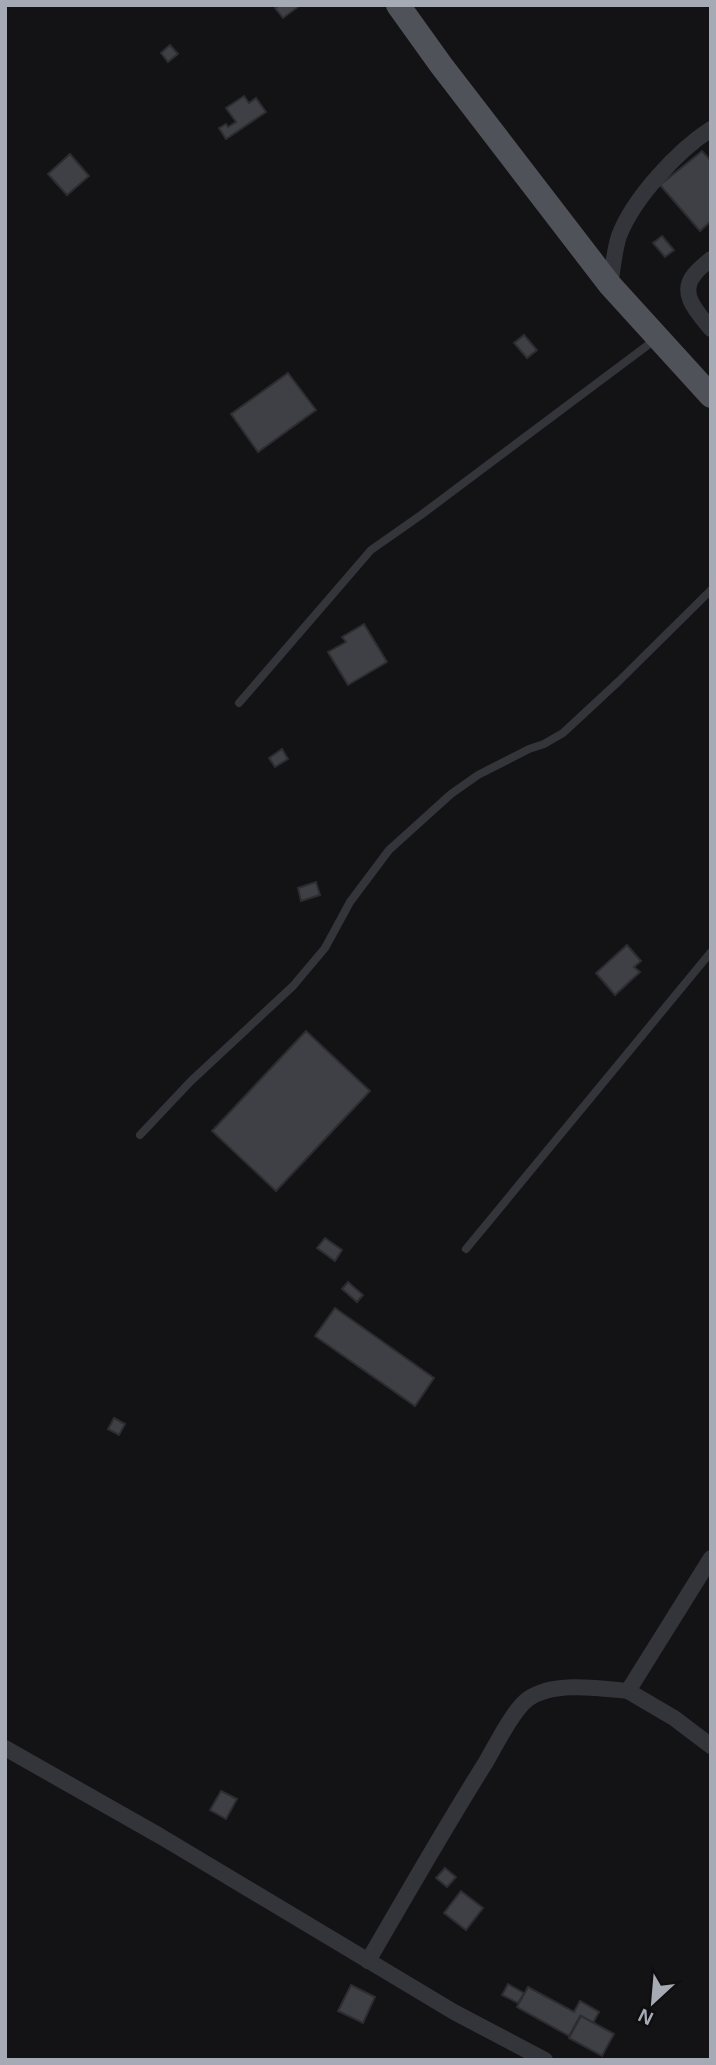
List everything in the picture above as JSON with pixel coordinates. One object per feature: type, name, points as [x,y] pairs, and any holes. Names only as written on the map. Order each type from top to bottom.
[{"type":"main road","points":[[398,5],[457,87],[610,285],[711,396]]},
{"type":"street","points":[[610,285],[619,238],[632,209],[665,169],[711,129]]},
{"type":"street","points":[[711,259],[692,276],[687,292],[692,306],[711,329]]},
{"type":"street","points":[[628,1691],[711,1558]]},
{"type":"street","points":[[368,1961],[510,1722],[527,1700],[543,1692],[584,1687],[628,1691],[674,1718],[711,1746]]},
{"type":"street","points":[[5,1748],[160,1836],[454,2012],[545,2060]]},
{"type":"lane","points":[[239,703],[371,550],[658,337]]},
{"type":"lane","points":[[140,1135],[191,1081],[309,969],[325,948],[350,902],[389,850],[451,794],[478,775],[563,733],[711,590]]},
{"type":"lane","points":[[466,1249],[711,953]]},
{"type":"building","points":[[280,5],[298,7],[283,18],[275,8]]},
{"type":"building","points":[[170,45],[178,54],[168,62],[161,53]]},
{"type":"building","points":[[244,96],[249,103],[256,98],[266,112],[226,139],[219,128],[236,122],[226,108]]},
{"type":"building","points":[[702,151],[711,161],[711,221],[700,231],[660,185]]},
{"type":"building","points":[[70,154],[89,176],[67,195],[48,174]]},
{"type":"building","points":[[662,236],[674,250],[665,257],[653,243]]},
{"type":"building","points":[[524,335],[537,350],[527,358],[514,343]]},
{"type":"building","points":[[288,373],[316,410],[258,452],[231,414]]},
{"type":"building","points":[[364,624],[387,662],[348,685],[328,652],[346,642],[342,637]]},
{"type":"building","points":[[282,749],[288,759],[275,767],[269,758]]},
{"type":"building","points":[[316,882],[320,895],[301,901],[298,888]]},
{"type":"building","points":[[627,945],[641,961],[634,967],[640,972],[615,995],[596,973]]},
{"type":"building","points":[[306,1031],[370,1091],[276,1191],[212,1131]]},
{"type":"building","points":[[325,1238],[342,1250],[335,1261],[317,1248]]},
{"type":"building","points":[[348,1282],[363,1295],[357,1302],[342,1289]]},
{"type":"building","points":[[335,1308],[434,1378],[415,1406],[315,1336]]},
{"type":"building","points":[[114,1418],[125,1424],[119,1435],[108,1429]]},
{"type":"building","points":[[221,1791],[237,1799],[226,1819],[210,1810]]},
{"type":"building","points":[[445,1868],[456,1877],[447,1887],[436,1878]]},
{"type":"building","points":[[461,1891],[483,1908],[466,1930],[444,1913]]},
{"type":"building","points":[[508,1984],[524,1993],[518,2003],[502,1995]]},
{"type":"building","points":[[351,1985],[375,1997],[363,2023],[338,2011]]},
{"type":"building","points":[[528,1987],[574,2012],[580,2001],[599,2012],[593,2023],[580,2016],[569,2036],[517,2007]]},
{"type":"building","points":[[581,2016],[614,2034],[602,2056],[569,2038]]}]
